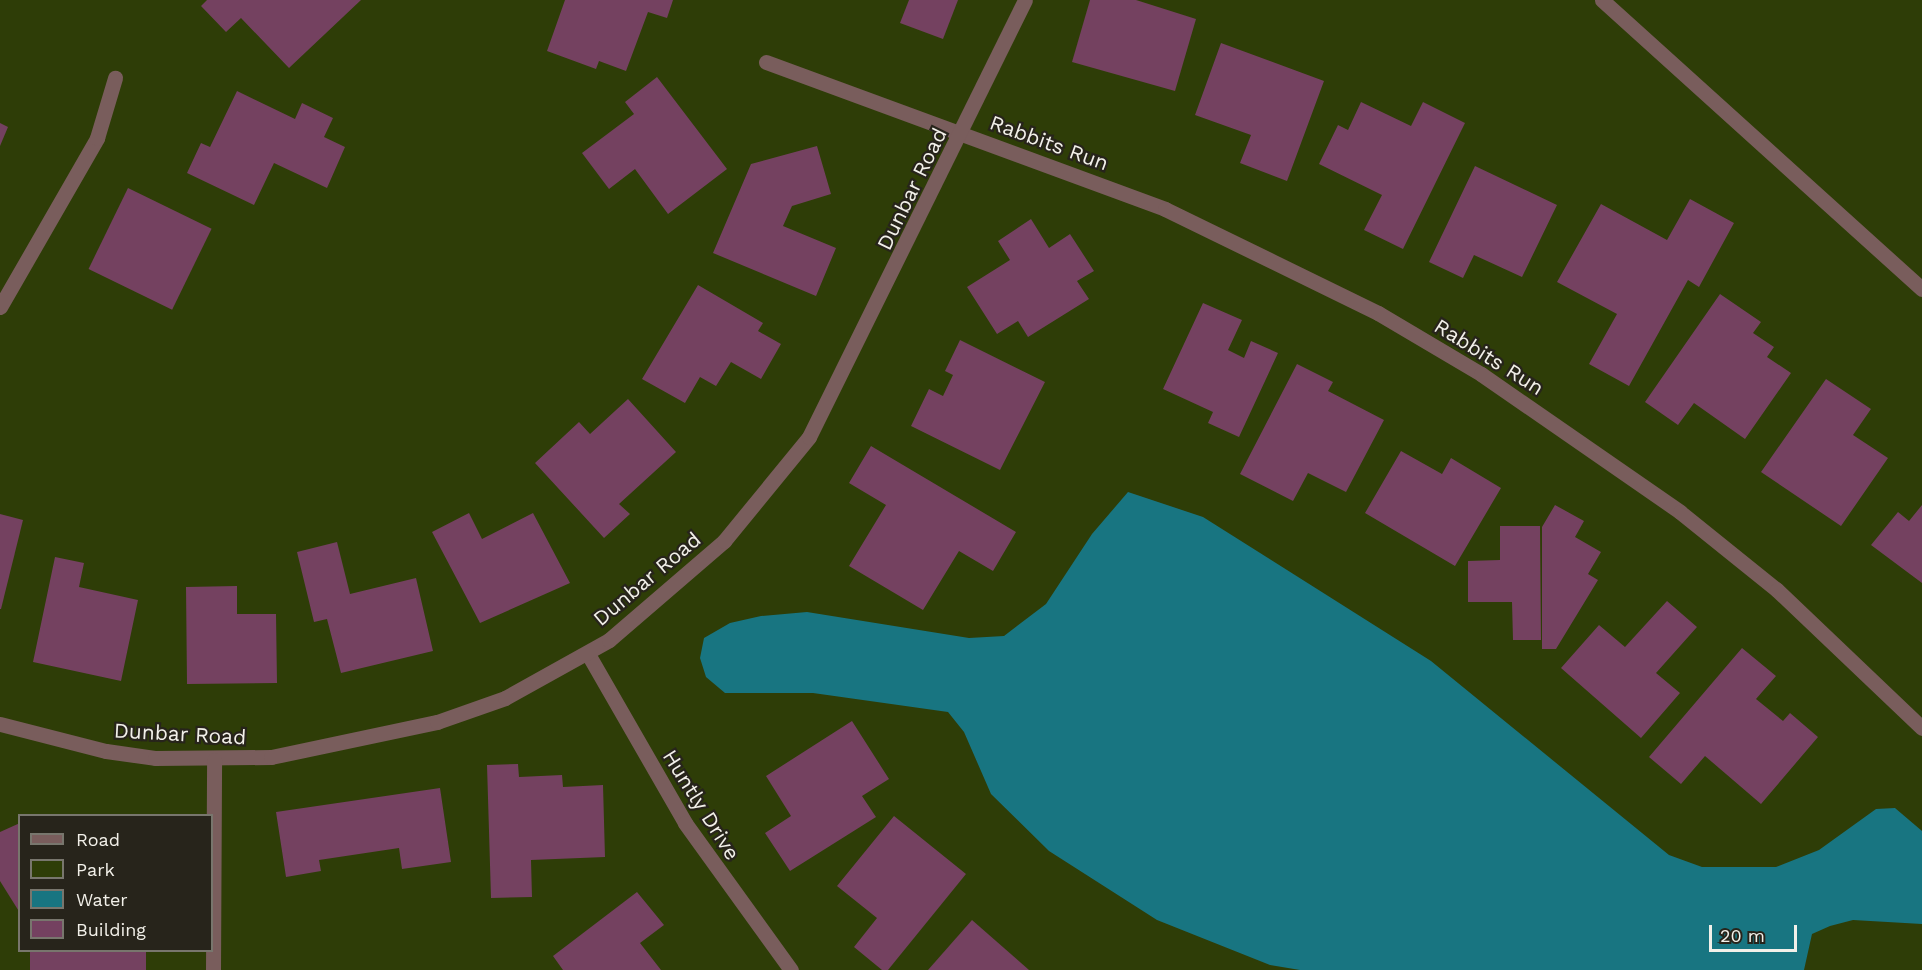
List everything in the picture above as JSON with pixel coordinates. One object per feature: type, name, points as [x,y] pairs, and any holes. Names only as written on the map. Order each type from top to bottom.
[{"type":"street","name":"Dunbar Road","points":[[0,724],[106,752],[214,760],[345,746],[437,722],[505,698],[588,654],[724,541],[810,437],[963,134],[1025,0]]},
{"type":"street","points":[[1602,0],[1922,289]]},
{"type":"street","name":"Rabbits Run","points":[[766,62],[1165,209],[1271,257],[1481,374],[1680,512],[1777,590],[1922,728]]},
{"type":"street","points":[[0,307],[97,138],[115,78]]},
{"type":"street","name":"Huntly Drive","points":[[588,654],[685,823],[791,970]]},
{"type":"street","points":[[213,970],[214,760]]},
{"type":"green space","points":[[0,0],[1922,0],[1922,970],[0,970]]},
{"type":"water","points":[[1128,492],[1203,517],[1431,661],[1669,855],[1702,867],[1776,867],[1819,850],[1876,809],[1895,808],[1922,831],[1922,924],[1853,920],[1830,926],[1812,934],[1804,970],[1300,970],[1270,965],[1157,920],[1049,851],[991,794],[964,732],[948,712],[813,693],[725,693],[706,677],[700,658],[704,638],[730,623],[761,616],[807,612],[969,638],[1004,636],[1046,604],[1092,534]]},
{"type":"building","points":[[207,0],[361,0],[289,68],[241,18],[226,32],[201,6]]},
{"type":"building","points":[[565,0],[673,0],[667,18],[648,12],[626,71],[599,61],[596,69],[547,51]]},
{"type":"building","points":[[909,0],[958,0],[943,39],[900,23]]},
{"type":"building","points":[[1090,0],[1136,0],[1196,19],[1175,91],[1072,62]]},
{"type":"building","points":[[1221,43],[1324,81],[1287,181],[1240,163],[1251,135],[1195,115]]},
{"type":"building","points":[[657,77],[727,169],[668,214],[635,169],[609,189],[582,153],[634,114],[625,102]]},
{"type":"building","points":[[237,91],[295,119],[302,103],[333,118],[324,137],[345,147],[327,188],[274,163],[254,205],[187,173],[201,143],[210,147]]},
{"type":"building","points":[[1361,102],[1411,126],[1423,102],[1465,123],[1403,249],[1364,230],[1382,195],[1319,164],[1338,125],[1348,130]]},
{"type":"building","points":[[0,123],[8,127],[0,146]]},
{"type":"building","points":[[817,146],[831,194],[792,206],[783,226],[836,248],[816,296],[713,253],[751,164]]},
{"type":"building","points":[[1475,166],[1557,205],[1522,277],[1474,255],[1463,278],[1429,262]]},
{"type":"building","points":[[128,188],[212,229],[172,310],[89,269]]},
{"type":"building","points":[[1690,199],[1734,223],[1699,287],[1688,280],[1629,386],[1589,364],[1617,314],[1557,282],[1601,204],[1667,240]]},
{"type":"building","points":[[1031,219],[1049,248],[1070,234],[1094,271],[1077,281],[1089,299],[1028,337],[1018,321],[997,334],[967,287],[1010,260],[998,241]]},
{"type":"building","points":[[698,285],[763,323],[758,331],[781,344],[761,379],[731,362],[716,386],[700,377],[685,403],[642,379]]},
{"type":"building","points":[[1720,294],[1761,322],[1753,333],[1774,347],[1767,357],[1791,373],[1745,439],[1694,403],[1678,425],[1645,402]]},
{"type":"building","points":[[1203,303],[1242,320],[1228,350],[1244,358],[1251,341],[1278,353],[1239,437],[1208,423],[1213,412],[1163,389]]},
{"type":"building","points":[[960,340],[1045,382],[1000,470],[911,426],[929,389],[943,396],[953,375],[945,371]]},
{"type":"building","points":[[1297,364],[1333,382],[1328,391],[1384,420],[1346,492],[1308,473],[1293,501],[1240,474]]},
{"type":"building","points":[[1826,379],[1871,409],[1853,435],[1888,458],[1841,526],[1761,472]]},
{"type":"building","points":[[628,399],[676,452],[619,504],[630,514],[604,538],[535,463],[579,422],[590,434]]},
{"type":"building","points":[[871,446],[1016,532],[993,571],[959,551],[923,610],[849,566],[886,505],[849,483]]},
{"type":"building","points":[[1401,451],[1442,474],[1451,458],[1501,488],[1455,566],[1365,513]]},
{"type":"building","points":[[1555,505],[1584,521],[1575,537],[1601,552],[1588,574],[1598,580],[1556,649],[1542,649],[1542,527]]},
{"type":"building","points":[[1922,505],[1922,583],[1871,545],[1898,512],[1909,521]]},
{"type":"building","points":[[469,513],[482,539],[533,513],[570,583],[480,623],[432,532]]},
{"type":"building","points":[[0,514],[23,520],[1,609],[0,609]]},
{"type":"building","points":[[1500,526],[1540,526],[1541,640],[1513,640],[1512,602],[1468,602],[1468,561],[1500,560]]},
{"type":"building","points":[[337,542],[350,594],[416,578],[433,651],[341,673],[327,619],[314,622],[297,552]]},
{"type":"building","points":[[55,557],[84,563],[79,587],[138,600],[121,681],[33,662]]},
{"type":"building","points":[[237,586],[237,614],[276,614],[277,683],[187,684],[186,587]]},
{"type":"building","points":[[1667,601],[1697,627],[1656,673],[1680,693],[1641,738],[1561,668],[1599,625],[1625,647]]},
{"type":"building","points":[[1742,648],[1776,676],[1756,699],[1783,721],[1790,713],[1818,737],[1761,804],[1705,756],[1681,784],[1649,757]]},
{"type":"building","points":[[852,721],[889,779],[862,796],[876,817],[790,871],[765,833],[791,816],[766,776]]},
{"type":"building","points":[[518,764],[519,777],[562,775],[563,787],[603,785],[605,857],[531,860],[532,897],[491,898],[487,765]]},
{"type":"building","points":[[440,788],[451,862],[402,869],[399,848],[319,860],[321,871],[286,877],[276,812]]},
{"type":"building","points":[[894,816],[966,874],[888,970],[882,970],[854,947],[877,918],[837,886]]},
{"type":"building","points":[[18,824],[18,910],[0,881],[0,832]]},
{"type":"building","points":[[637,892],[664,925],[640,943],[661,970],[563,970],[553,956]]},
{"type":"building","points":[[972,920],[1029,970],[928,970]]},
{"type":"building","points":[[30,952],[146,952],[146,970],[30,970]]}]
